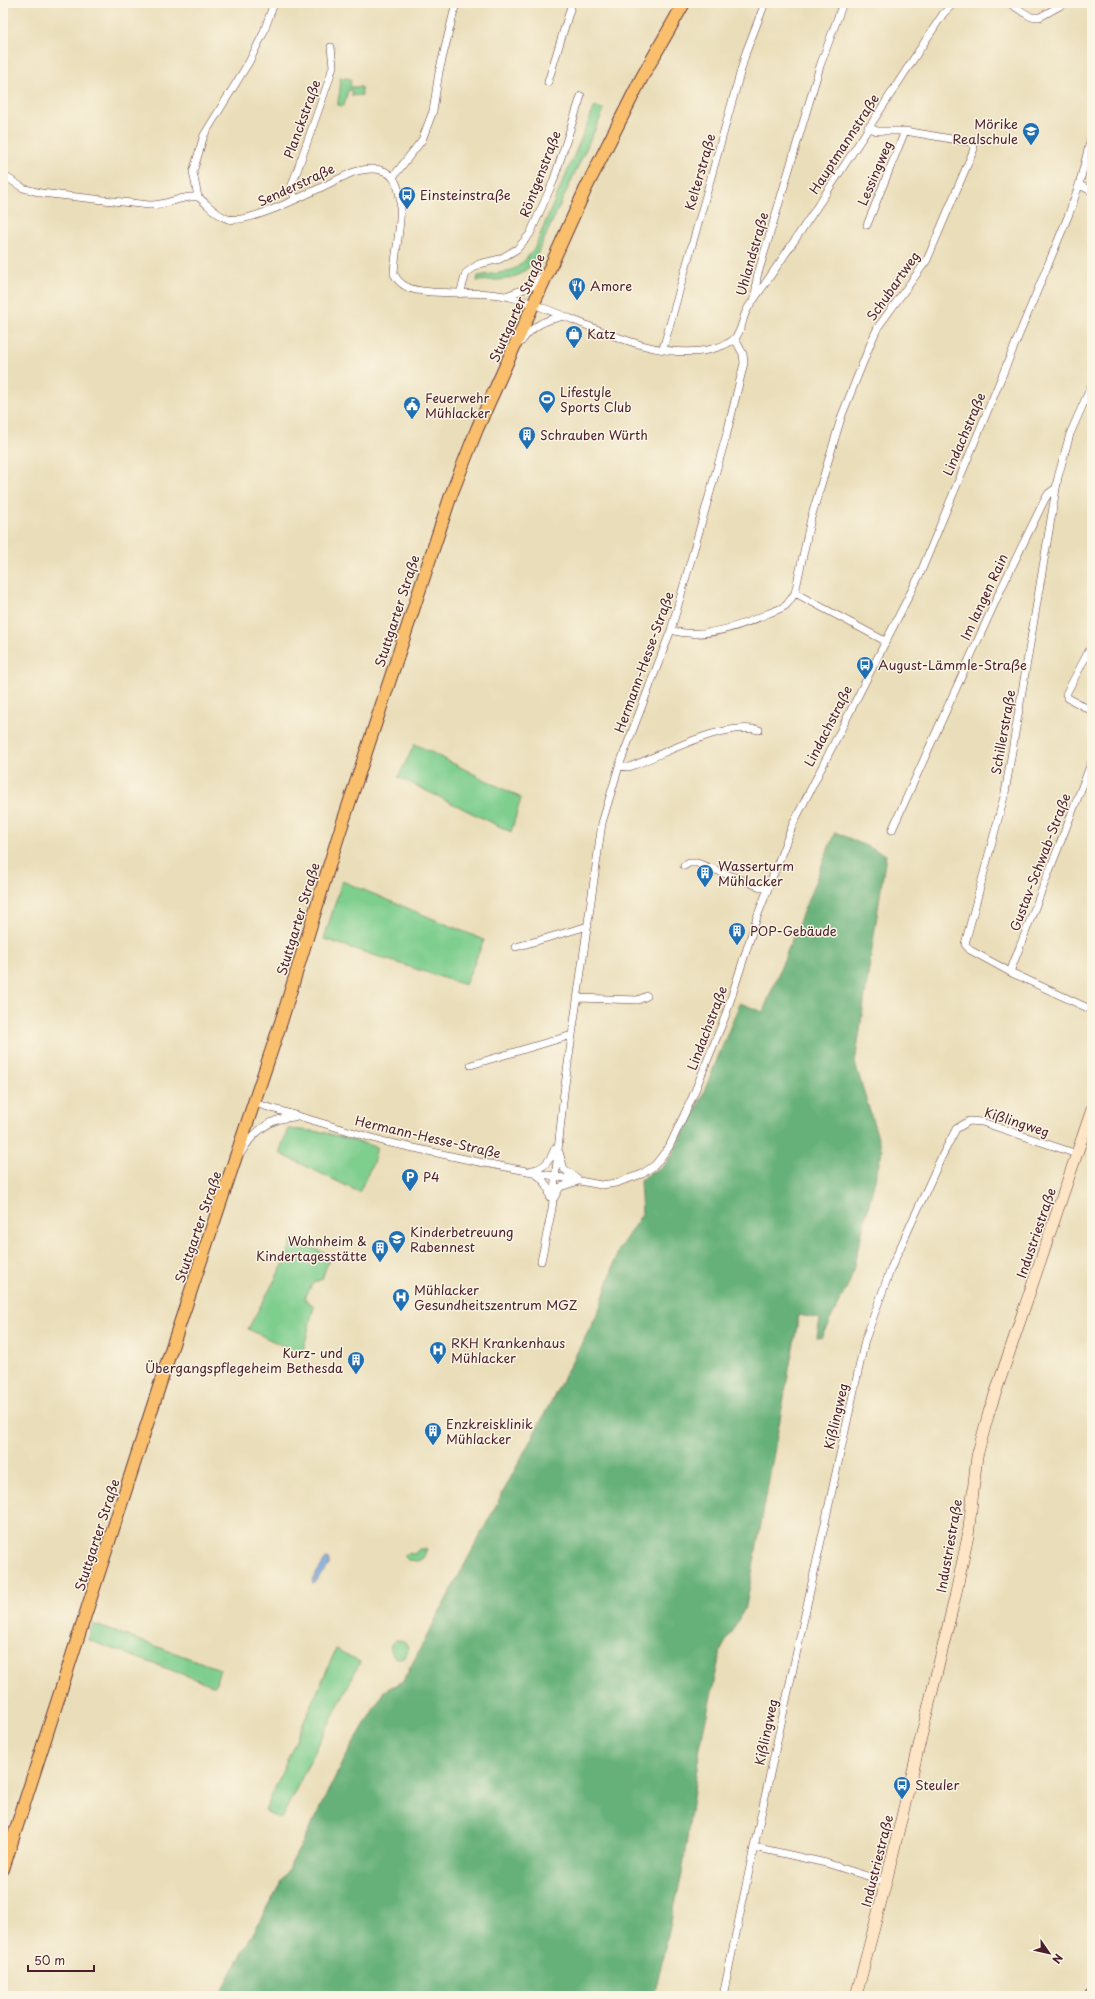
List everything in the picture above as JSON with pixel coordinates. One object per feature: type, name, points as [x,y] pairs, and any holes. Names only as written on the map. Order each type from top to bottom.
[{"type":"main road","name":"Stuttgarter Straße","points":[[3,1870],[437,536],[465,457],[586,188],[641,79],[684,3]]},
{"type":"street","points":[[3,174],[32,191],[101,200],[156,206],[187,197],[198,197],[193,172],[204,135],[249,62],[263,34],[274,3]]},
{"type":"street","points":[[456,3],[430,118],[422,140],[393,177],[397,182],[401,198],[395,266],[396,278],[407,288],[417,290],[504,296],[534,304],[621,339],[662,349],[689,352],[707,350],[721,346],[735,339]]},
{"type":"street","points":[[548,82],[572,3]]},
{"type":"street","name":"Kelterstraße","points":[[662,349],[746,52],[764,3]]},
{"type":"street","name":"Uhlandstraße","points":[[735,339],[739,334],[746,313],[755,299],[757,277],[820,66],[843,3]]},
{"type":"street","name":"Hauptmannstraße","points":[[755,299],[791,248],[942,14],[954,3]]},
{"type":"street","points":[[1010,3],[1031,17],[1040,17],[1065,3]]},
{"type":"street","name":"Planckstraße","points":[[296,198],[291,188],[333,66],[331,47]]},
{"type":"street","name":"Röntgenstraße","points":[[460,294],[466,273],[479,264],[500,259],[517,249],[530,234],[553,182],[581,96]]},
{"type":"street","name":"Schubartweg","points":[[795,593],[811,518],[842,415],[872,340],[878,326],[927,260],[974,149],[973,144],[968,142],[906,131],[876,131],[868,127]]},
{"type":"street","name":"Lessingweg","points":[[866,225],[906,131]]},
{"type":"street","name":"Lindachstraße","points":[[554,1176],[601,1185],[616,1183],[642,1174],[661,1158],[669,1147],[692,1098],[725,1017],[766,889],[800,808],[920,574],[968,455],[1054,253],[1079,185],[1092,134]]},
{"type":"street","name":"Senderstraße","points":[[198,197],[217,214],[236,220],[258,216],[362,170],[377,168],[389,172],[393,177]]},
{"type":"street","points":[[1079,185],[1092,191]]},
{"type":"street","points":[[504,296],[532,286],[554,259]]},
{"type":"street","points":[[509,359],[525,336],[535,326],[546,319],[564,316]]},
{"type":"street","name":"Hermann-Hesse-Straße","points":[[540,1261],[552,1209],[554,1176],[572,1035],[602,823],[619,766],[671,630],[727,433],[744,363],[743,354],[735,339]]},
{"type":"street","name":"Schillerstraße","points":[[1092,384],[1070,434],[1056,488],[1005,793],[965,943],[966,947],[970,950],[1010,972],[1092,1010]]},
{"type":"street","name":"Im langen Rain","points":[[892,830],[1001,589],[1045,499],[1049,493],[1056,488]]},
{"type":"street","points":[[671,630],[683,634],[709,632],[730,628],[752,621],[785,606],[795,593],[885,641]]},
{"type":"street","points":[[1092,645],[1066,694],[1068,698],[1092,711]]},
{"type":"street","points":[[619,766],[629,767],[726,731],[744,728],[760,730]]},
{"type":"street","name":"Gustav-Schwab-Straße","points":[[1010,972],[1092,761]]},
{"type":"street","points":[[684,866],[690,863],[697,863],[766,889]]},
{"type":"street","points":[[516,947],[588,926]]},
{"type":"street","points":[[578,998],[638,1000],[647,996]]},
{"type":"street","points":[[471,1065],[572,1035]]},
{"type":"street","name":"Hermann-Hesse-Straße","points":[[254,1102],[386,1142],[554,1176]]},
{"type":"street","name":"Industriestraße","points":[[856,1996],[886,1882],[960,1573],[968,1536],[977,1456],[989,1412],[1092,1108]]},
{"type":"street","name":"Hermann-Hesse-Straße","points":[[230,1176],[245,1146],[264,1126],[281,1117],[300,1117]]},
{"type":"street","name":"Kißlingweg","points":[[723,1996],[754,1847],[865,1340],[891,1268],[941,1158],[956,1129],[969,1121],[982,1122],[1077,1154]]},
{"type":"street","points":[[559,1137],[561,1163],[564,1169],[575,1177],[586,1182]]},
{"type":"street","name":"Hermann-Hesse-Straße","points":[[529,1171],[536,1170],[546,1164],[551,1158],[559,1137]]},
{"type":"street","name":"Hermann-Hesse-Straße","points":[[529,1171],[542,1178],[550,1193],[552,1209]]},
{"type":"street","points":[[552,1209],[556,1194],[560,1187],[567,1184],[586,1182]]},
{"type":"street","points":[[754,1847],[826,1863],[886,1882]]},
{"type":"green space","points":[[340,77],[351,79],[350,87],[361,87],[362,95],[352,96],[352,91],[348,90],[344,106],[338,105],[341,84]]},
{"type":"green space","points":[[595,106],[604,110],[533,263],[514,277],[501,280],[477,281],[478,276],[505,272],[517,267],[535,247]]},
{"type":"green space","points":[[415,744],[521,798],[511,832],[398,777]]},
{"type":"green space","points":[[835,832],[886,855],[855,1063],[882,1151],[850,1281],[821,1338],[817,1337],[820,1319],[799,1315],[746,1606],[721,1650],[700,1747],[682,1874],[654,1996],[219,1996],[304,1840],[342,1763],[384,1691],[403,1681],[598,1313],[619,1249],[642,1214],[640,1180],[665,1165],[674,1151],[699,1104],[740,1003],[763,1012]]},
{"type":"green space","points":[[342,881],[484,940],[465,985],[324,939]]},
{"type":"green space","points":[[288,1129],[322,1132],[377,1147],[373,1163],[359,1192],[279,1153]]},
{"type":"green space","points":[[293,1238],[330,1256],[322,1279],[313,1283],[304,1299],[314,1306],[302,1355],[248,1329],[284,1263]]},
{"type":"green space","points":[[419,1549],[427,1549],[423,1558],[418,1561],[408,1560],[405,1557],[407,1553],[414,1554]]},
{"type":"green space","points":[[93,1624],[220,1669],[215,1686],[88,1640]]},
{"type":"green space","points":[[395,1640],[403,1640],[408,1645],[406,1656],[403,1658],[395,1658],[390,1653],[390,1645]]},
{"type":"green space","points":[[336,1649],[360,1662],[281,1819],[265,1811]]},
{"type":"water","points":[[326,1559],[329,1560],[329,1565],[313,1584],[312,1580]]},
{"type":"railway","points":[[1086,1996],[1092,1984]]},
{"type":"place","name":"Mörike Realschule","points":[[1031,146]]},
{"type":"place","name":"Einsteinstraße","points":[[407,210]]},
{"type":"place","name":"Amore","points":[[577,301]]},
{"type":"place","name":"Katz","points":[[574,349]]},
{"type":"place","name":"Lifestyle Sports Club","points":[[547,414]]},
{"type":"place","name":"Feuerwehr Mühlacker","points":[[412,420]]},
{"type":"place","name":"Schrauben Würth","points":[[527,450]]},
{"type":"place","name":"August-Lämmle-Straße","points":[[865,680]]},
{"type":"place","name":"Wasserturm Mühlacker","points":[[705,888]]},
{"type":"place","name":"POP-Gebäude","points":[[737,946]]},
{"type":"place","name":"P4","points":[[410,1192]]},
{"type":"place","name":"Kinderbetreuung Rabennest","points":[[397,1254]]},
{"type":"place","name":"Wohnheim & Kindertagesstätte","points":[[380,1263]]},
{"type":"place","name":"Mühlacker Gesundheitszentrum MGZ","points":[[401,1312]]},
{"type":"place","name":"RKH Krankenhaus Mühlacker","points":[[438,1365]]},
{"type":"place","name":"Kurz- und Übergangspflegeheim Bethesda","points":[[356,1375]]},
{"type":"place","name":"Enzkreisklinik Mühlacker","points":[[433,1446]]},
{"type":"place","name":"Steuler","points":[[902,1800]]}]
